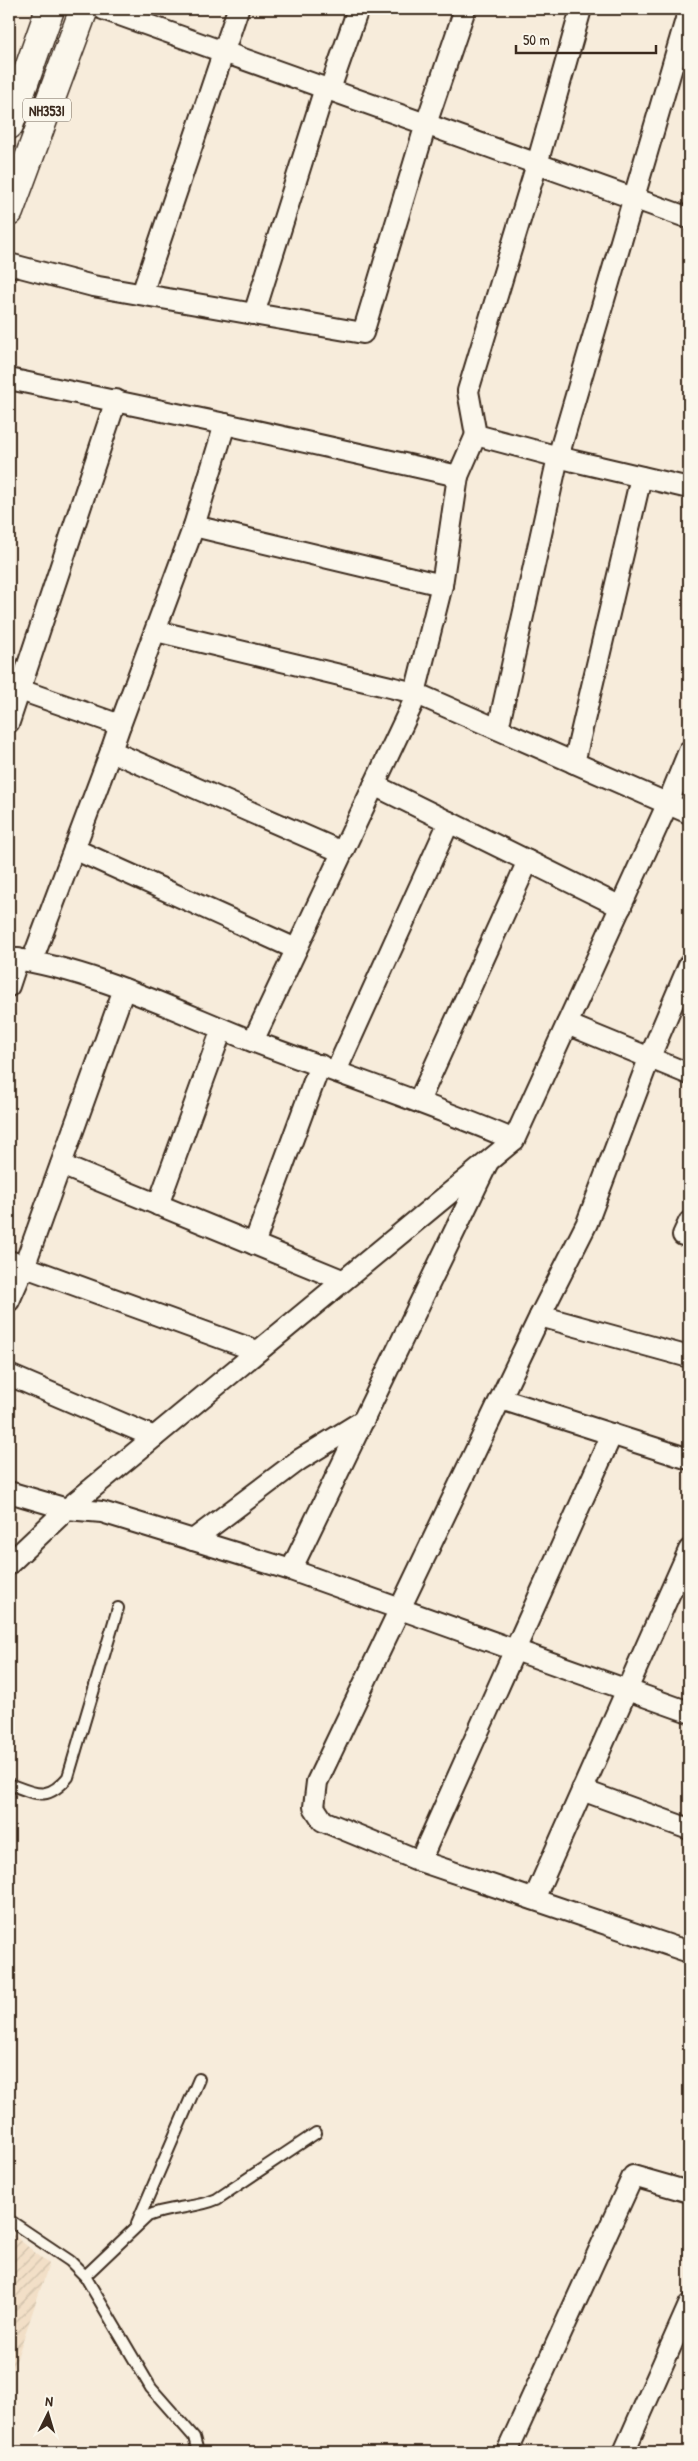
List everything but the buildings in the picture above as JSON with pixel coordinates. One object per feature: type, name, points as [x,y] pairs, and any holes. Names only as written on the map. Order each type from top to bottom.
[{"type":"highway","name":"NH353I","points":[[9,125],[50,9]]},
{"type":"highway","name":"NH353I","points":[[9,212],[84,9]]},
{"type":"street","points":[[103,9],[689,218]]},
{"type":"street","points":[[142,294],[238,9]]},
{"type":"street","points":[[254,314],[328,89],[358,9]]},
{"type":"street","points":[[9,264],[93,286],[363,333],[426,124],[465,9]]},
{"type":"street","points":[[253,1041],[412,705],[442,585],[458,476],[476,435],[468,391],[537,164],[581,9]]},
{"type":"street","points":[[498,729],[558,457],[689,9]]},
{"type":"street","points":[[9,379],[116,400],[458,476]]},
{"type":"street","points":[[9,722],[14,688],[116,400]]},
{"type":"street","points":[[9,986],[20,959],[74,849],[194,526],[225,424]]},
{"type":"street","points":[[476,435],[558,457],[689,488]]},
{"type":"street","points":[[574,764],[641,477]]},
{"type":"street","points":[[194,526],[442,585]]},
{"type":"street","points":[[156,631],[415,693],[689,813]]},
{"type":"street","points":[[14,688],[120,725]]},
{"type":"street","points":[[111,751],[342,852]]},
{"type":"street","points":[[9,1564],[67,1509],[342,1280],[514,1140],[667,805],[689,751]]},
{"type":"street","points":[[374,785],[621,907]]},
{"type":"street","points":[[254,1244],[328,1068],[449,822]]},
{"type":"street","points":[[74,849],[296,948]]},
{"type":"street","points":[[419,1102],[528,861]]},
{"type":"street","points":[[20,959],[124,989],[253,1041],[419,1102],[514,1140]]},
{"type":"street","points":[[689,965],[649,1059],[587,1223],[540,1316],[317,1782],[314,1808],[323,1821],[420,1861],[689,1952]]},
{"type":"street","points":[[9,1301],[16,1264],[61,1165],[124,989]]},
{"type":"street","points":[[567,1024],[689,1074]]},
{"type":"street","points":[[158,1205],[222,1028]]},
{"type":"street","points":[[291,1570],[490,1158]]},
{"type":"street","points":[[61,1165],[342,1280]]},
{"type":"street","points":[[16,1264],[257,1351]]},
{"type":"street","points":[[540,1316],[689,1357]]},
{"type":"street","points":[[9,1375],[154,1437]]},
{"type":"street","points":[[501,1399],[689,1459]]},
{"type":"street","points":[[193,1540],[299,1460],[364,1420]]},
{"type":"street","points":[[420,1861],[612,1434]]},
{"type":"street","points":[[9,1492],[67,1509],[102,1512],[291,1570],[689,1712]]},
{"type":"street","points":[[534,1900],[689,1550]]},
{"type":"street","points":[[582,1790],[689,1829]]},
{"type":"street","points":[[507,2452],[633,2176],[689,2192]]},
{"type":"street","points":[[624,2452],[689,2305]]},
{"type":"lane","points":[[9,1784],[34,1793],[46,1794],[57,1790],[68,1777],[118,1608]]},
{"type":"lane","points":[[136,2226],[199,2079]]},
{"type":"lane","points":[[85,2276],[136,2226],[158,2212],[208,2203],[217,2199],[316,2133]]},
{"type":"lane","points":[[9,2220],[70,2261],[85,2276],[146,2381],[194,2437],[198,2452]]},
{"type":"shaded area","points":[[9,2231],[49,2264],[9,2381]]}]
